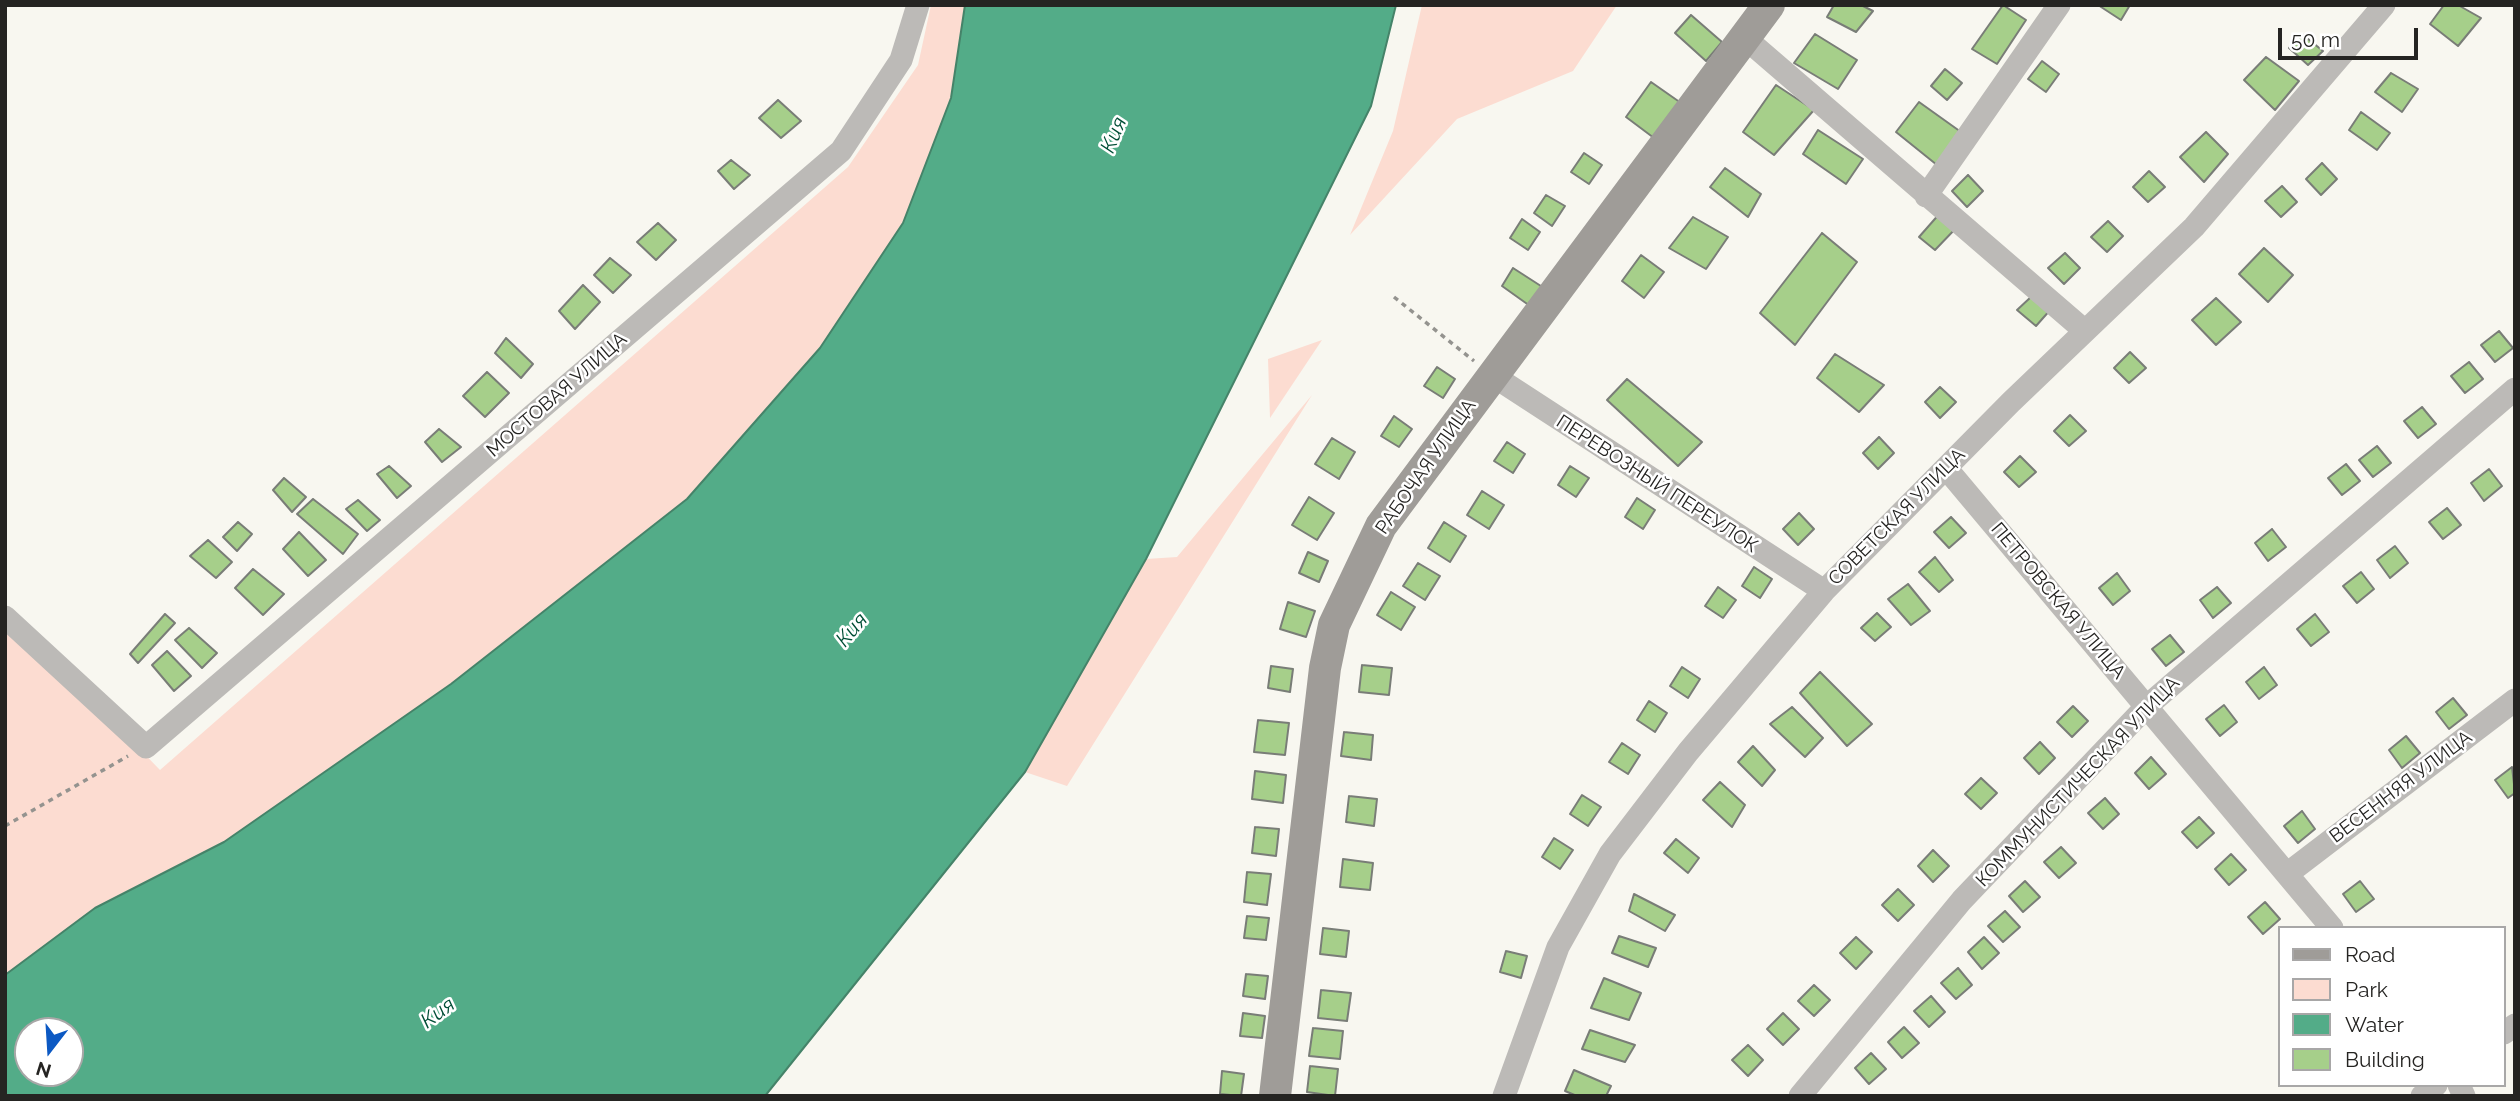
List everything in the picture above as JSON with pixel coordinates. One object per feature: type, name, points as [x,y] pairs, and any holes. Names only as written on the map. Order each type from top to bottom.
[{"type":"main road","name":"РАБОЧАЯ УЛИЦА","points":[[1275,1096],[1325,668],[1334,625],[1381,526],[1769,5]]},
{"type":"street","name":"МОСТОВАЯ УЛИЦА","points":[[146,747],[841,151],[901,60],[918,5]]},
{"type":"street","points":[[1926,196],[2059,5]]},
{"type":"street","name":"СОВЕТСКАЯ УЛИЦА","points":[[1504,1096],[1558,947],[1610,854],[1688,752],[1824,591],[2085,331],[2194,227],[2384,5]]},
{"type":"street","points":[[1745,38],[2085,331]]},
{"type":"street","name":"ПЕРЕВОЗНЫЙ ПЕРЕУЛОК","points":[[1492,375],[1824,591]]},
{"type":"street","name":"КОММУНИСТИЧЕСКАЯ УЛИЦА","points":[[1800,1096],[1962,900],[2147,707],[2515,389]]},
{"type":"street","name":"ПЕТРОВСКАЯ УЛИЦА","points":[[1946,468],[2331,926]]},
{"type":"street","points":[[5,617],[146,747]]},
{"type":"street","name":"ВЕСЕННЯЯ УЛИЦА","points":[[2287,874],[2515,700]]},
{"type":"path","points":[[1394,297],[1492,375]]},
{"type":"path","points":[[5,826],[101,769],[146,747]]},
{"type":"green space","points":[[931,5],[965,5],[951,98],[903,223],[820,348],[687,499],[451,684],[224,842],[95,908],[5,975],[5,610],[160,770],[848,167],[918,65]]},
{"type":"green space","points":[[1422,5],[1617,5],[1573,71],[1457,119],[1350,235],[1393,131]]},
{"type":"green space","points":[[1322,340],[1270,418],[1268,359]]},
{"type":"green space","points":[[1312,395],[1067,786],[1025,772],[1146,559],[1177,557]]},
{"type":"water","name":"Кия","points":[[965,5],[1396,5],[1371,106],[1146,559],[1025,772],[765,1096],[5,1096],[5,975],[95,908],[224,842],[451,684],[687,499],[820,348],[903,223],[951,98]]},
{"type":"building","points":[[1834,5],[1861,5],[1873,11],[1856,32],[1827,17]]},
{"type":"building","points":[[2003,5],[2026,20],[1997,64],[1972,49]]},
{"type":"building","points":[[2098,5],[2130,5],[2121,20]]},
{"type":"building","points":[[2444,5],[2458,5],[2481,18],[2458,46],[2430,24]]},
{"type":"building","points":[[1691,15],[1722,42],[1706,61],[1675,33]]},
{"type":"building","points":[[1815,34],[1857,60],[1838,89],[1794,63]]},
{"type":"building","points":[[2302,34],[2323,51],[2308,65],[2289,48]]},
{"type":"building","points":[[2266,57],[2299,81],[2275,110],[2244,80]]},
{"type":"building","points":[[2042,61],[2059,74],[2046,92],[2028,79]]},
{"type":"building","points":[[1945,69],[1962,83],[1947,100],[1931,86]]},
{"type":"building","points":[[2391,73],[2418,89],[2402,112],[2375,92]]},
{"type":"building","points":[[1651,82],[1681,103],[1654,138],[1626,117]]},
{"type":"building","points":[[1776,85],[1814,110],[1774,155],[1743,132]]},
{"type":"building","points":[[778,100],[801,121],[781,138],[759,118]]},
{"type":"building","points":[[1919,102],[1961,132],[1937,165],[1896,132]]},
{"type":"building","points":[[2361,112],[2390,133],[2377,150],[2349,130]]},
{"type":"building","points":[[1818,130],[1863,159],[1846,184],[1803,154]]},
{"type":"building","points":[[2206,132],[2228,154],[2204,182],[2180,157]]},
{"type":"building","points":[[1584,153],[1602,165],[1589,184],[1571,172]]},
{"type":"building","points":[[731,160],[750,175],[734,189],[718,171]]},
{"type":"building","points":[[2322,163],[2337,179],[2321,195],[2306,179]]},
{"type":"building","points":[[1725,168],[1761,194],[1748,217],[1710,187]]},
{"type":"building","points":[[2149,171],[2165,187],[2148,202],[2133,187]]},
{"type":"building","points":[[1968,175],[1983,191],[1967,207],[1952,191]]},
{"type":"building","points":[[2282,186],[2297,202],[2281,217],[2265,201]]},
{"type":"building","points":[[1546,195],[1565,206],[1552,226],[1534,213]]},
{"type":"building","points":[[1941,212],[1958,226],[1935,250],[1919,237]]},
{"type":"building","points":[[1693,217],[1728,237],[1706,269],[1669,248]]},
{"type":"building","points":[[1522,219],[1540,232],[1528,250],[1510,238]]},
{"type":"building","points":[[2108,221],[2123,236],[2107,252],[2091,237]]},
{"type":"building","points":[[658,223],[676,240],[656,260],[637,242]]},
{"type":"building","points":[[1822,233],[1857,262],[1795,345],[1760,313]]},
{"type":"building","points":[[2264,248],[2293,275],[2268,302],[2239,274]]},
{"type":"building","points":[[2065,253],[2080,268],[2064,284],[2048,268]]},
{"type":"building","points":[[1641,255],[1664,272],[1644,298],[1622,281]]},
{"type":"building","points":[[610,258],[631,275],[613,293],[594,275]]},
{"type":"building","points":[[1513,268],[1544,288],[1530,306],[1502,286]]},
{"type":"building","points":[[583,285],[600,302],[575,329],[559,311]]},
{"type":"building","points":[[2032,296],[2051,309],[2036,326],[2017,310]]},
{"type":"building","points":[[2216,298],[2241,322],[2216,345],[2192,320]]},
{"type":"building","points":[[2499,331],[2513,348],[2495,362],[2481,345]]},
{"type":"building","points":[[506,338],[533,364],[521,378],[495,353]]},
{"type":"building","points":[[2130,352],[2146,368],[2129,383],[2114,368]]},
{"type":"building","points":[[1835,354],[1884,385],[1859,412],[1817,378]]},
{"type":"building","points":[[2469,362],[2483,379],[2465,393],[2451,376]]},
{"type":"building","points":[[1437,367],[1455,379],[1443,398],[1424,386]]},
{"type":"building","points":[[487,372],[509,393],[485,417],[463,396]]},
{"type":"building","points":[[1627,379],[1702,442],[1678,466],[1607,400]]},
{"type":"building","points":[[1940,387],[1956,402],[1940,418],[1925,402]]},
{"type":"building","points":[[2422,407],[2436,424],[2418,438],[2404,421]]},
{"type":"building","points":[[2070,415],[2086,431],[2069,446],[2054,431]]},
{"type":"building","points":[[1394,416],[1412,429],[1399,447],[1381,436]]},
{"type":"building","points":[[439,429],[461,447],[442,462],[425,442]]},
{"type":"building","points":[[1879,437],[1894,453],[1878,469],[1863,453]]},
{"type":"building","points":[[1332,438],[1355,452],[1339,479],[1315,464]]},
{"type":"building","points":[[1507,442],[1525,454],[1513,473],[1494,461]]},
{"type":"building","points":[[2377,446],[2391,463],[2373,477],[2359,460]]},
{"type":"building","points":[[2020,456],[2036,472],[2019,487],[2004,472]]},
{"type":"building","points":[[2346,464],[2360,481],[2342,495],[2328,478]]},
{"type":"building","points":[[389,466],[411,486],[397,498],[377,474]]},
{"type":"building","points":[[1570,466],[1589,478],[1576,497],[1558,485]]},
{"type":"building","points":[[2489,469],[2502,486],[2484,501],[2471,483]]},
{"type":"building","points":[[284,478],[306,497],[292,512],[273,490]]},
{"type":"building","points":[[1482,491],[1504,505],[1489,529],[1467,515]]},
{"type":"building","points":[[1309,497],[1334,513],[1317,540],[1292,525]]},
{"type":"building","points":[[1637,498],[1655,510],[1643,529],[1625,517]]},
{"type":"building","points":[[313,499],[358,534],[343,554],[297,514]]},
{"type":"building","points":[[358,500],[380,520],[367,531],[346,509]]},
{"type":"building","points":[[2447,508],[2461,525],[2443,539],[2429,522]]},
{"type":"building","points":[[1799,513],[1814,529],[1798,545],[1783,529]]},
{"type":"building","points":[[1951,517],[1966,533],[1949,548],[1934,532]]},
{"type":"building","points":[[238,522],[252,534],[237,551],[223,537]]},
{"type":"building","points":[[1444,522],[1466,536],[1450,562],[1428,548]]},
{"type":"building","points":[[2272,529],[2286,547],[2268,561],[2255,543]]},
{"type":"building","points":[[299,532],[326,560],[308,576],[283,549]]},
{"type":"building","points":[[208,540],[232,562],[216,578],[190,556]]},
{"type":"building","points":[[2395,546],[2408,563],[2390,578],[2377,560]]},
{"type":"building","points":[[1308,552],[1328,561],[1319,582],[1299,573]]},
{"type":"building","points":[[1935,557],[1953,580],[1939,592],[1919,572]]},
{"type":"building","points":[[1418,563],[1440,576],[1425,600],[1403,586]]},
{"type":"building","points":[[1754,567],[1772,579],[1760,598],[1742,586]]},
{"type":"building","points":[[253,569],[284,594],[263,615],[235,588]]},
{"type":"building","points":[[2361,572],[2374,589],[2357,603],[2343,586]]},
{"type":"building","points":[[2117,573],[2130,591],[2113,605],[2099,588]]},
{"type":"building","points":[[1908,584],[1930,611],[1911,625],[1888,599]]},
{"type":"building","points":[[1718,587],[1736,600],[1723,618],[1705,606]]},
{"type":"building","points":[[2217,587],[2231,603],[2213,618],[2200,600]]},
{"type":"building","points":[[1391,592],[1415,607],[1401,630],[1377,615]]},
{"type":"building","points":[[1288,602],[1315,611],[1306,637],[1280,629]]},
{"type":"building","points":[[1877,613],[1891,627],[1875,641],[1861,628]]},
{"type":"building","points":[[165,614],[175,623],[138,663],[130,654]]},
{"type":"building","points":[[2315,614],[2329,632],[2311,646],[2297,629]]},
{"type":"building","points":[[189,628],[217,653],[202,668],[175,640]]},
{"type":"building","points":[[2170,635],[2184,652],[2166,666],[2152,649]]},
{"type":"building","points":[[167,651],[191,676],[174,691],[152,665]]},
{"type":"building","points":[[1362,665],[1392,668],[1389,695],[1359,692]]},
{"type":"building","points":[[1271,666],[1293,669],[1290,692],[1268,688]]},
{"type":"building","points":[[1682,667],[1700,679],[1688,698],[1670,686]]},
{"type":"building","points":[[2264,667],[2277,685],[2259,699],[2246,682]]},
{"type":"building","points":[[1820,672],[1872,724],[1847,746],[1800,693]]},
{"type":"building","points":[[2453,698],[2467,715],[2449,729],[2436,712]]},
{"type":"building","points":[[1649,701],[1667,713],[1655,732],[1637,720]]},
{"type":"building","points":[[2224,705],[2237,722],[2220,736],[2206,719]]},
{"type":"building","points":[[2073,706],[2088,721],[2072,737],[2057,722]]},
{"type":"building","points":[[1792,707],[1823,738],[1805,757],[1770,724]]},
{"type":"building","points":[[1258,720],[1289,723],[1285,755],[1254,752]]},
{"type":"building","points":[[1344,732],[1373,735],[1371,760],[1341,756]]},
{"type":"building","points":[[2406,736],[2420,753],[2402,768],[2389,750]]},
{"type":"building","points":[[2040,742],[2055,758],[2039,774],[2024,758]]},
{"type":"building","points":[[1622,743],[1640,755],[1628,774],[1609,762]]},
{"type":"building","points":[[1753,746],[1775,770],[1762,786],[1738,762]]},
{"type":"building","points":[[2151,757],[2166,774],[2149,789],[2135,773]]},
{"type":"building","points":[[2512,767],[2515,793],[2508,798],[2495,780]]},
{"type":"building","points":[[1255,771],[1286,775],[1283,803],[1252,799]]},
{"type":"building","points":[[1981,778],[1997,793],[1981,809],[1965,794]]},
{"type":"building","points":[[1720,782],[1745,805],[1732,827],[1703,800]]},
{"type":"building","points":[[1582,795],[1601,807],[1588,826],[1570,814]]},
{"type":"building","points":[[1349,796],[1377,799],[1374,826],[1346,822]]},
{"type":"building","points":[[2105,798],[2119,814],[2103,829],[2088,813]]},
{"type":"building","points":[[2302,811],[2315,829],[2298,843],[2284,826]]},
{"type":"building","points":[[2199,817],[2214,833],[2197,848],[2182,832]]},
{"type":"building","points":[[1255,827],[1279,829],[1276,856],[1252,853]]},
{"type":"building","points":[[1554,838],[1573,850],[1560,869],[1542,857]]},
{"type":"building","points":[[1676,839],[1699,858],[1688,873],[1664,853]]},
{"type":"building","points":[[2061,847],[2076,863],[2059,878],[2044,862]]},
{"type":"building","points":[[1933,850],[1949,866],[1933,882],[1918,866]]},
{"type":"building","points":[[2231,854],[2246,870],[2229,885],[2215,869]]},
{"type":"building","points":[[1343,859],[1373,863],[1370,890],[1340,887]]},
{"type":"building","points":[[1247,872],[1271,874],[1267,905],[1244,902]]},
{"type":"building","points":[[2025,881],[2040,897],[2023,912],[2009,896]]},
{"type":"building","points":[[2360,881],[2374,899],[2356,912],[2343,894]]},
{"type":"building","points":[[1898,889],[1914,905],[1898,921],[1882,905]]},
{"type":"building","points":[[1634,894],[1675,915],[1665,931],[1629,911]]},
{"type":"building","points":[[2265,902],[2280,919],[2263,934],[2248,917]]},
{"type":"building","points":[[2005,911],[2020,927],[2003,942],[1988,926]]},
{"type":"building","points":[[1247,916],[1269,918],[1266,940],[1244,938]]},
{"type":"building","points":[[1323,928],[1349,931],[1346,957],[1320,954]]},
{"type":"building","points":[[1619,936],[1656,948],[1648,967],[1612,953]]},
{"type":"building","points":[[1856,937],[1872,952],[1856,969],[1840,953]]},
{"type":"building","points":[[1984,937],[1999,953],[1982,969],[1968,952]]},
{"type":"building","points":[[1506,951],[1527,956],[1521,978],[1500,972]]},
{"type":"building","points":[[1958,968],[1972,985],[1956,999],[1941,983]]},
{"type":"building","points":[[1246,974],[1268,976],[1265,999],[1243,996]]},
{"type":"building","points":[[1604,978],[1641,993],[1629,1020],[1591,1008]]},
{"type":"building","points":[[1814,985],[1830,1000],[1814,1016],[1798,1001]]},
{"type":"building","points":[[1321,990],[1351,993],[1347,1021],[1318,1018]]},
{"type":"building","points":[[1931,996],[1945,1012],[1929,1027],[1914,1011]]},
{"type":"building","points":[[1243,1013],[1265,1016],[1262,1038],[1240,1036]]},
{"type":"building","points":[[1783,1013],[1799,1029],[1783,1045],[1767,1029]]},
{"type":"building","points":[[1904,1027],[1919,1043],[1902,1058],[1888,1042]]},
{"type":"building","points":[[1313,1028],[1343,1031],[1340,1059],[1309,1056]]},
{"type":"building","points":[[1590,1030],[1635,1045],[1625,1062],[1582,1049]]},
{"type":"building","points":[[1748,1045],[1763,1060],[1748,1076],[1732,1060]]},
{"type":"building","points":[[1871,1053],[1886,1069],[1869,1084],[1855,1068]]},
{"type":"building","points":[[1310,1066],[1338,1069],[1335,1096],[1307,1092]]},
{"type":"building","points":[[1574,1070],[1611,1086],[1606,1096],[1577,1096],[1565,1091]]},
{"type":"building","points":[[1222,1071],[1244,1074],[1241,1096],[1220,1094]]}]
